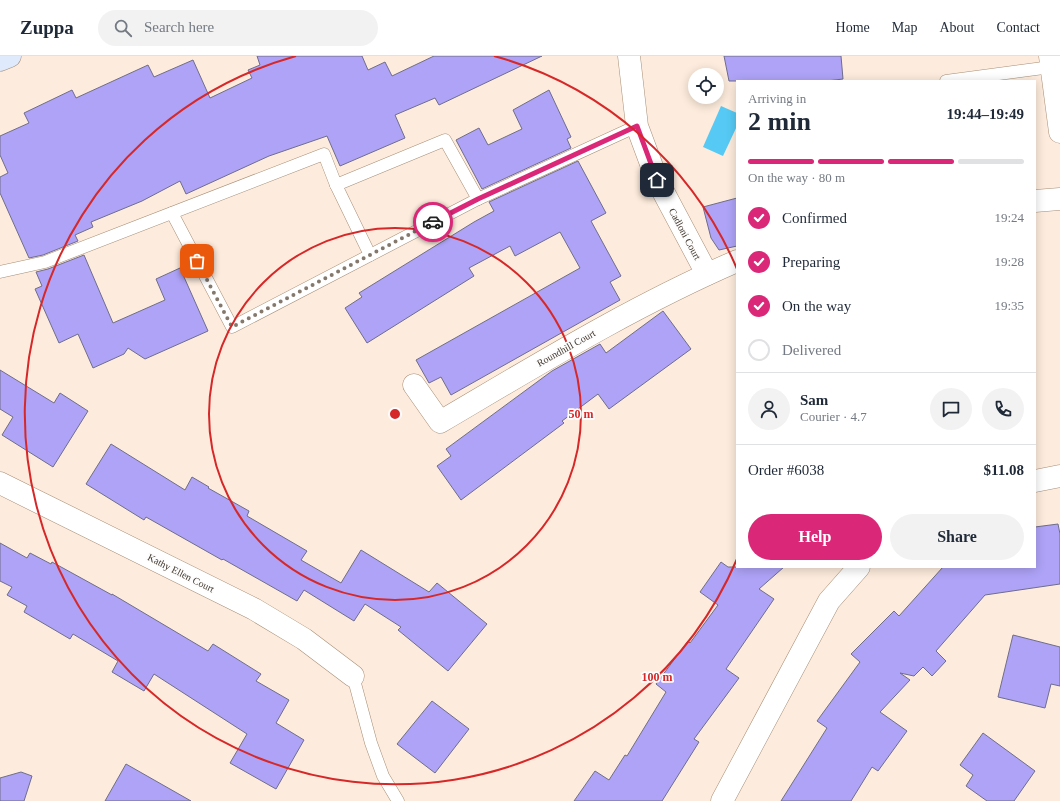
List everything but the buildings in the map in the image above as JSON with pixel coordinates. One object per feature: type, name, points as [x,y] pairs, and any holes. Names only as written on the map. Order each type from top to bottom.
[{"type":"main road","points":[[0,60],[10,56]]},
{"type":"street","name":"Cadloni Court","points":[[629,56],[637,126],[657,180],[707,274]]},
{"type":"street","points":[[1053,61],[1060,132]]},
{"type":"street","points":[[1036,201],[1060,199]]},
{"type":"street","name":"Roundhill Court","points":[[414,385],[440,422],[575,342],[707,274],[736,261]]},
{"type":"street","points":[[1036,481],[1060,476]]},
{"type":"street","name":"Kathy Ellen Court","points":[[0,483],[254,609],[304,639],[354,676]]},
{"type":"street","points":[[722,801],[829,600],[859,568]]},
{"type":"lane","points":[[951,80],[1053,61]]},
{"type":"lane","points":[[172,213],[232,327],[478,199],[637,126]]},
{"type":"lane","points":[[336,185],[445,140],[478,199]]},
{"type":"lane","points":[[0,272],[45,262],[324,154],[336,185],[370,255]]},
{"type":"lane","points":[[354,676],[371,744],[383,776],[398,801]]},
{"type":"water","points":[[721,106],[736,113],[736,128],[723,156],[703,147]]},
{"type":"way so far","points":[[197,261],[232,327],[433,222]]},
{"type":"route","points":[[433,222],[478,199],[637,126],[657,180]]}]
